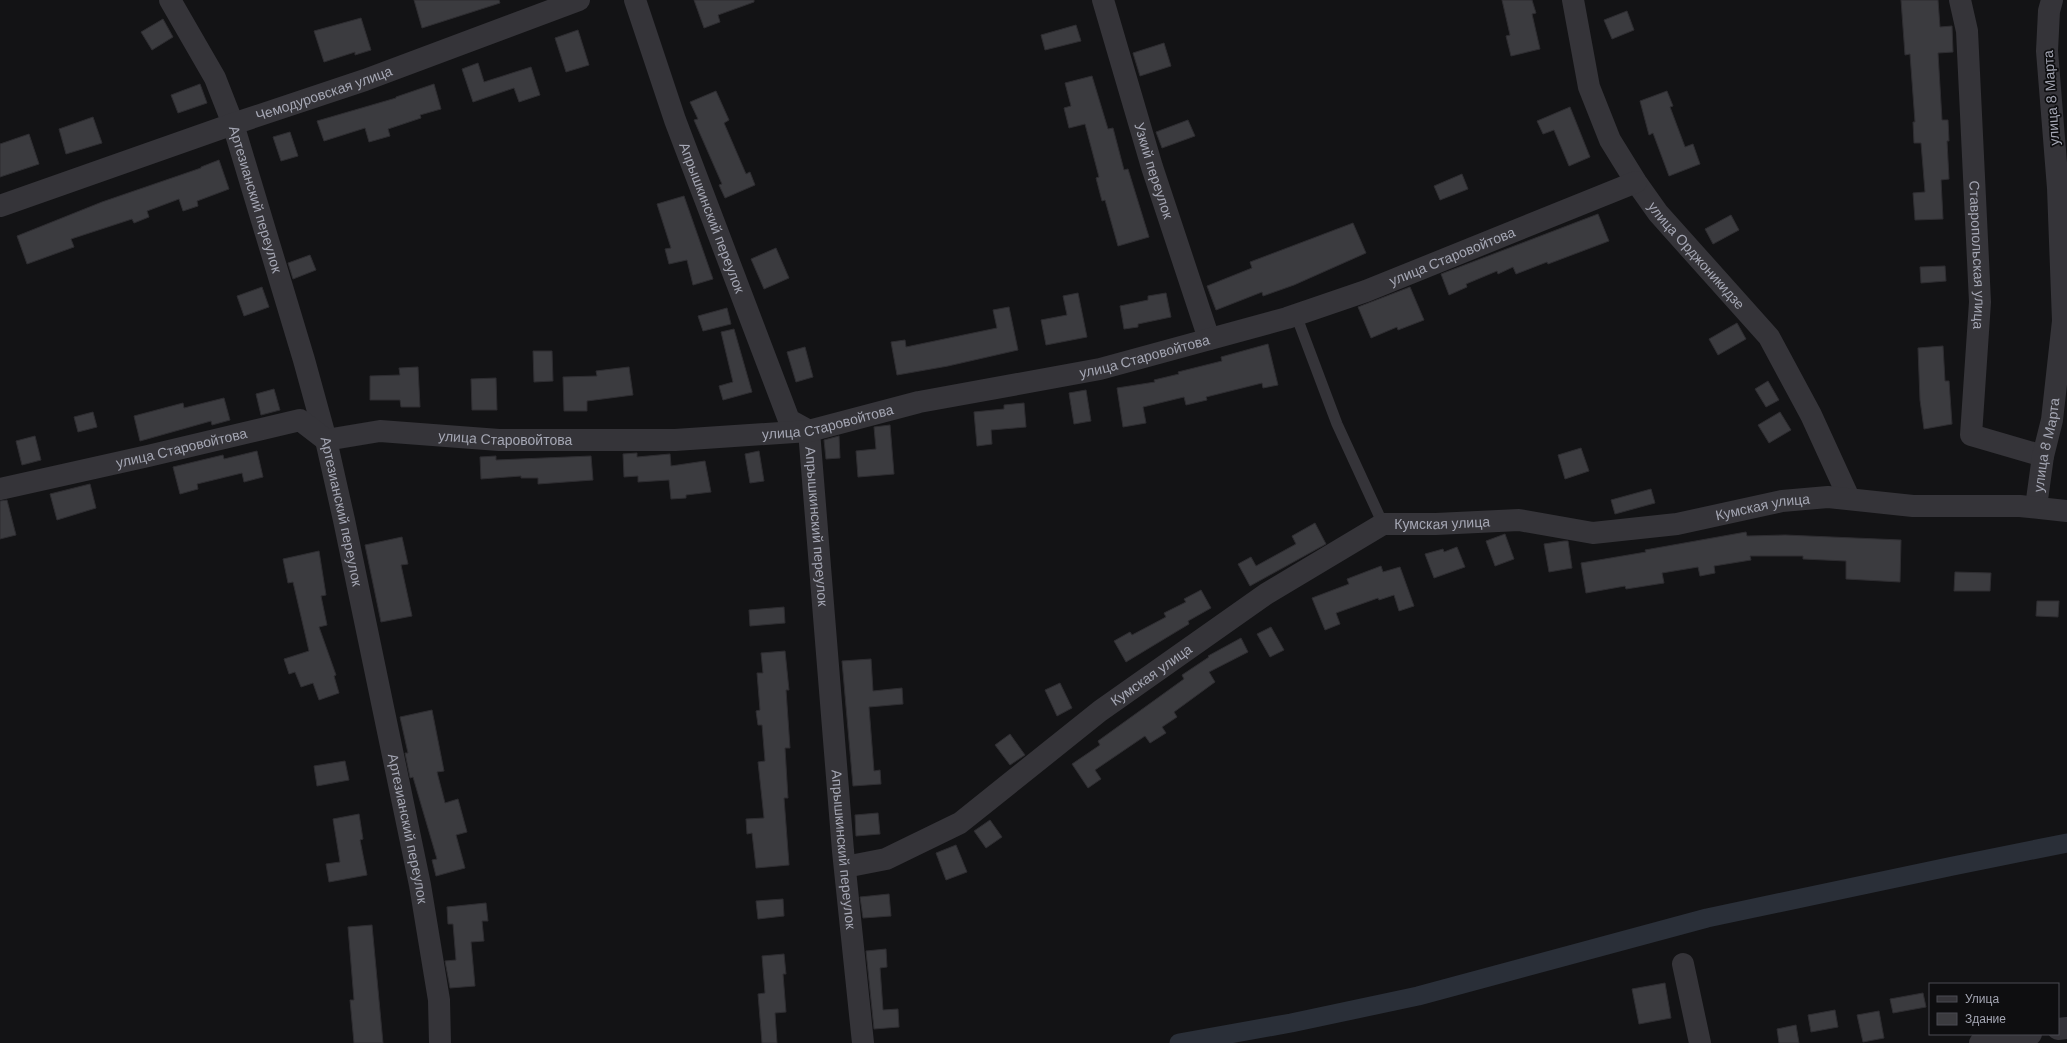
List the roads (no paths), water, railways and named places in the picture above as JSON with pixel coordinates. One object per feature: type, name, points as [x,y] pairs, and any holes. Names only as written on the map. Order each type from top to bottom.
[{"type":"street","name":"Артезианский переулок","points":[[170,0],[215,78],[233,124],[326,440],[420,885],[439,1000],[440,1043]]},
{"type":"street","name":"Чемодуровская улица","points":[[0,206],[233,124],[365,80],[579,0]]},
{"type":"street","name":"Апрышкинский переулок","points":[[635,0],[675,120],[789,420],[809,431],[845,867],[863,1043]]},
{"type":"street","name":"Узкий переулок","points":[[1103,0],[1152,167],[1209,339]]},
{"type":"street","name":"улица Орджоникидзе","points":[[1573,0],[1589,87],[1610,140],[1636,182],[1658,213],[1769,337],[1811,415],[1849,498]]},
{"type":"street","name":"Ставропольская улица","points":[[1960,0],[1966,31],[1980,302],[1971,435],[2043,456]]},
{"type":"street","name":"улица 8 Марта","points":[[2036,507],[2043,456],[2052,420],[2063,321],[2058,188],[2047,51],[2049,11],[2052,0]]},
{"type":"street","name":"улица Старовойтова","points":[[0,489],[300,420],[326,440],[380,431],[499,440],[675,440],[809,431],[919,402],[1100,369],[1296,315],[1366,291],[1636,182]]},
{"type":"street","name":"Кумская улица","points":[[845,867],[886,859],[960,823],[1100,711],[1259,598],[1383,524],[1436,524],[1519,520],[1593,533],[1677,524],[1782,501],[1828,497],[1849,498],[1913,506],[2036,507],[2067,511]]},
{"type":"street","points":[[1683,964],[1700,1043]]},
{"type":"street","points":[[1980,1043],[2025,1035]]},
{"type":"lane","points":[[1296,315],[1337,424],[1383,524]]},
{"type":"waterway","points":[[1179,1043],[1291,1023],[1418,996],[1707,918],[2067,843]]}]
